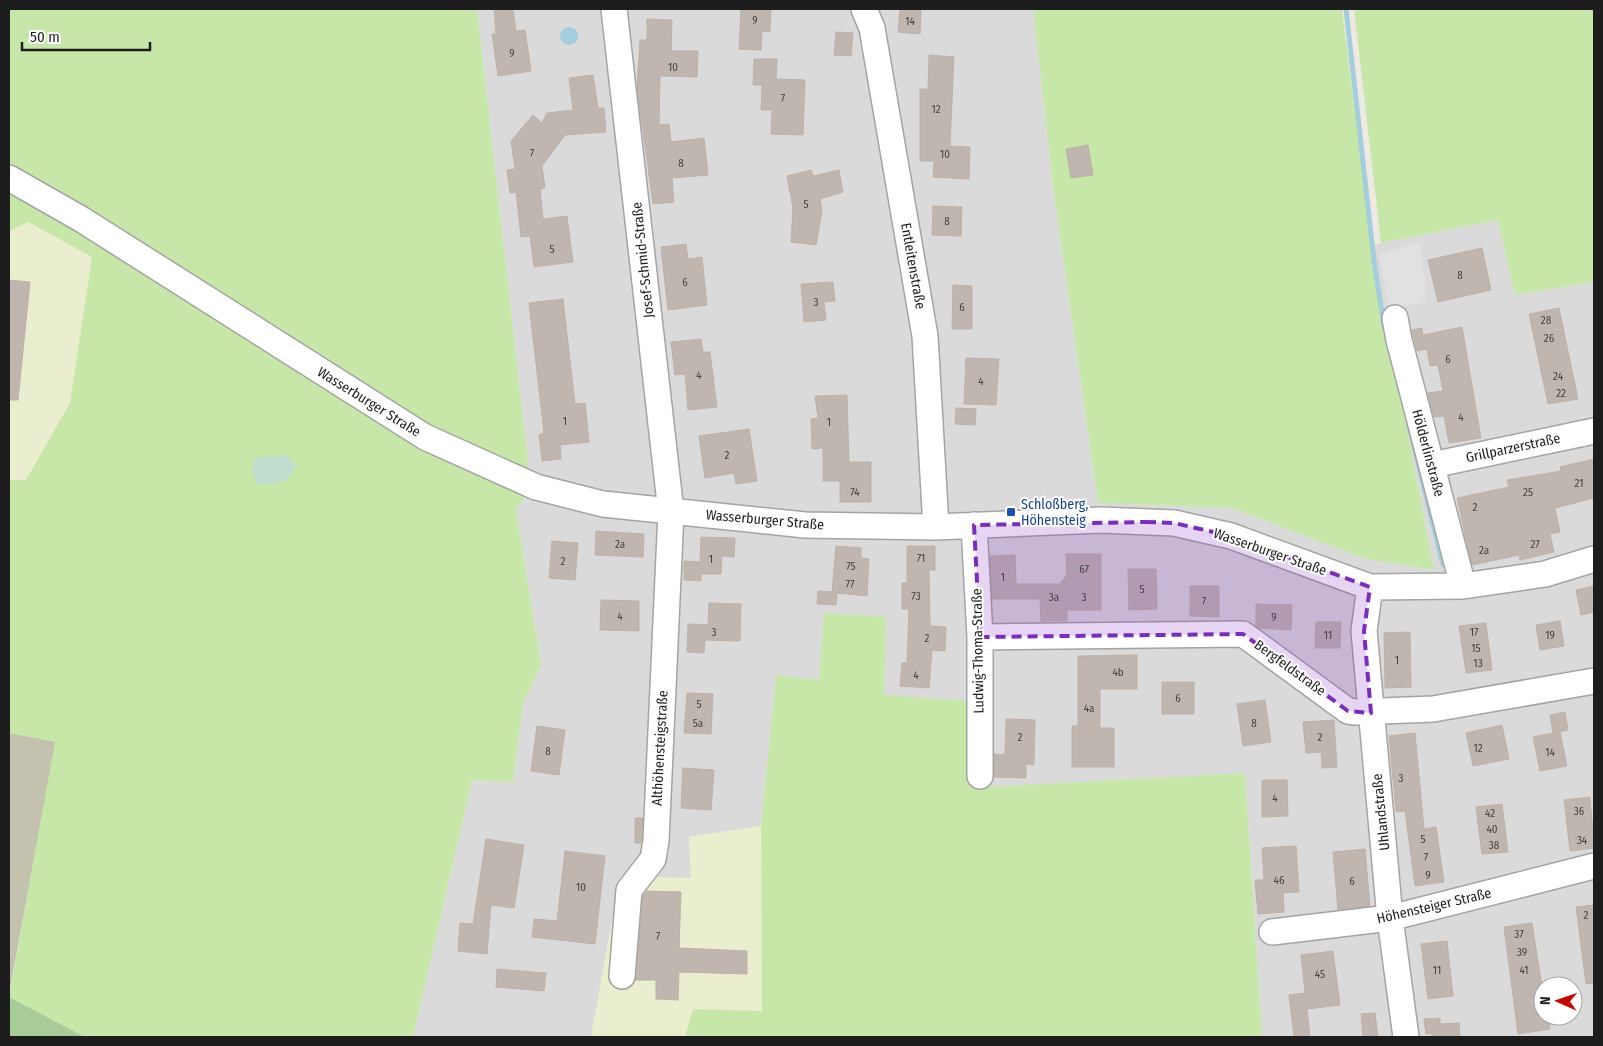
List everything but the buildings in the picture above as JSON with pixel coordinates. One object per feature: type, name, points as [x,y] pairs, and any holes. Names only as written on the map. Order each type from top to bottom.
[{"type":"street","name":"Josef-Schmid-Straße","points":[[614,9],[671,512]]},
{"type":"street","name":"Entleitenstraße","points":[[864,9],[872,28],[925,336],[936,527]]},
{"type":"street","name":"Wasserburger Straße","points":[[9,178],[81,219],[425,437],[536,487],[603,504],[805,525],[936,527],[1102,520],[1174,523],[1231,536],[1370,587],[1463,586],[1545,574],[1594,559]]},
{"type":"street","name":"Hölderlinstraße","points":[[1396,318],[1399,340],[1463,586]]},
{"type":"street","name":"Grillparzerstraße","points":[[1432,465],[1594,431]]},
{"type":"street","name":"Althöhensteigstraße","points":[[622,976],[629,890],[653,859],[656,841],[671,512]]},
{"type":"street","name":"Ludwig-Thoma-Straße","points":[[974,525],[980,637],[980,776]]},
{"type":"street","name":"Uhlandstraße","points":[[1370,587],[1364,631],[1390,918],[1406,1037]]},
{"type":"street","name":"Bergfeldstraße","points":[[980,637],[1243,634],[1348,711],[1371,713],[1433,709],[1594,681]]},
{"type":"street","name":"Höhensteiger Straße","points":[[1272,932],[1390,918],[1594,866]]},
{"type":"highlighted area","points":[[1174,523],[1231,536],[1370,587],[1364,631],[1371,713],[1348,711],[1243,634],[980,637],[974,525]]},
{"type":"shaded area","points":[[477,9],[1033,9],[1053,186],[1098,503],[1232,508],[1366,559],[1434,570],[1372,247],[1381,243],[1498,220],[1515,295],[1594,282],[1594,1037],[1262,1037],[1245,773],[969,788],[884,695],[886,618],[824,614],[819,680],[776,676],[761,826],[689,837],[691,878],[620,877],[591,1037],[413,1037],[472,780],[513,782],[523,704],[541,665],[516,510],[531,489]]},
{"type":"shaded area","points":[[28,222],[92,256],[70,403],[26,480],[9,480],[9,231]]},
{"type":"shaded area","points":[[1420,242],[1427,302],[1389,309],[1379,254]]},
{"type":"shaded area","points":[[287,455],[296,466],[287,480],[271,484],[257,484],[252,469],[255,458]]},
{"type":"shaded area","points":[[9,733],[56,741],[9,994]]},
{"type":"shaded area","points":[[761,826],[762,1012],[693,1009],[685,1037],[591,1037],[620,877],[691,878],[689,837]]},
{"type":"green space","points":[[9,9],[477,9],[531,489],[516,510],[541,665],[523,704],[513,782],[472,780],[413,1037],[85,1037],[9,997],[55,742],[9,733],[9,480],[26,480],[70,403],[92,257],[28,222],[9,231]]},
{"type":"green space","points":[[1033,9],[1342,9],[1372,247],[1434,570],[1366,559],[1232,508],[1098,503],[1053,186]]},
{"type":"green space","points":[[1354,9],[1594,9],[1594,282],[1515,295],[1498,220],[1381,243]]},
{"type":"green space","points":[[824,613],[886,617],[884,695],[970,701],[969,788],[1245,773],[1262,1037],[685,1037],[693,1009],[762,1011],[761,826],[776,675],[819,680]]},
{"type":"green space","points":[[9,997],[85,1037],[9,1037]]},
{"type":"water","points":[[569,27],[575,30],[578,36],[575,42],[569,45],[563,42],[560,36],[563,30]]},
{"type":"waterway","points":[[1346,9],[1374,261],[1384,326]]},
{"type":"waterway","points":[[1409,426],[1443,565]]},
{"type":"place","name":"Schloßberg, Höhensteig","points":[[1011,512]]}]
